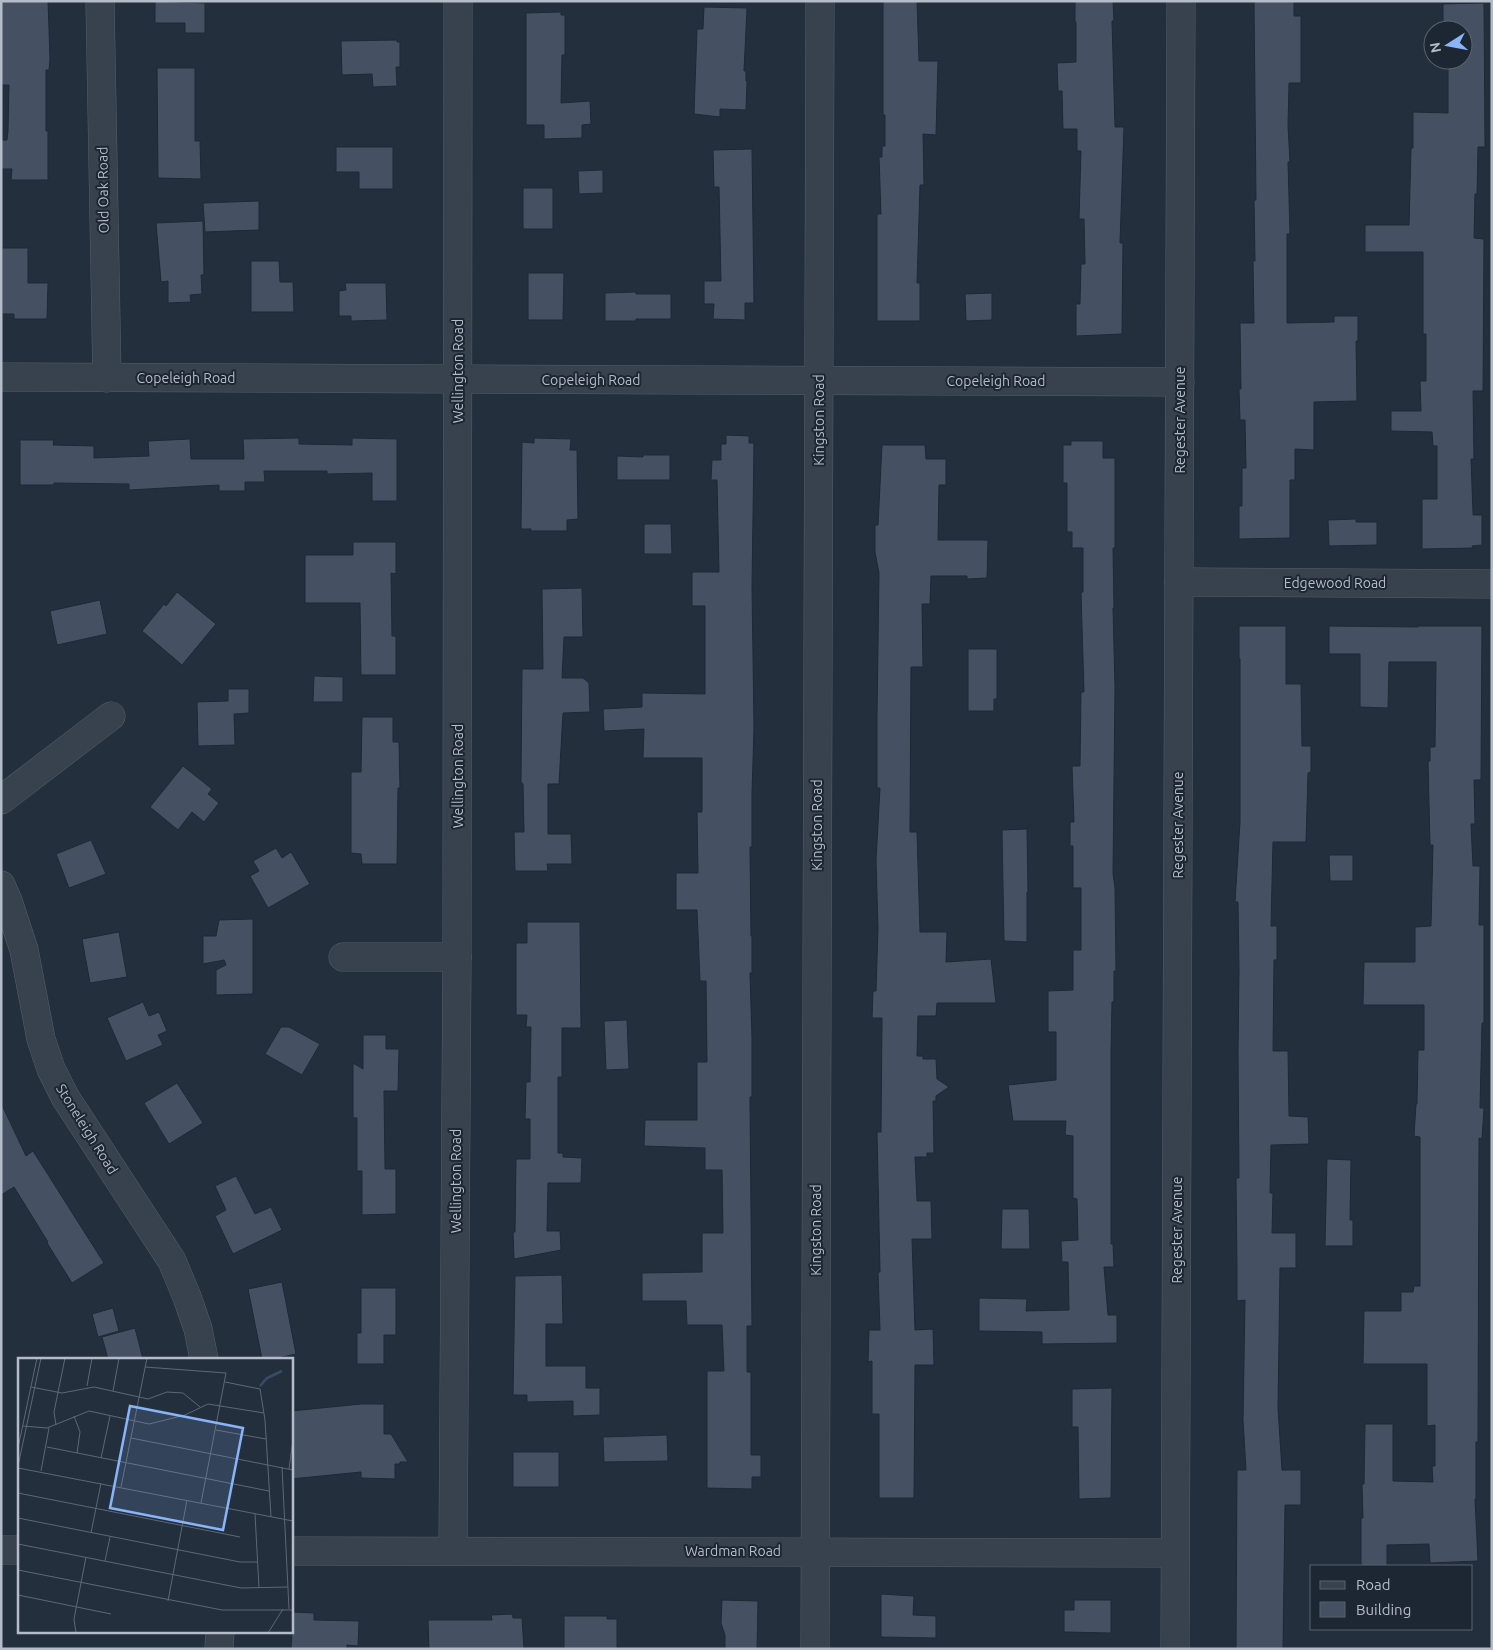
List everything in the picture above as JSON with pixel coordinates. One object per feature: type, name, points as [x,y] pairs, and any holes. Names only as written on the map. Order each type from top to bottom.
[{"type":"street","name":"Old Oak Road","points":[[100,1],[107,378]]},
{"type":"street","name":"Wellington Road","points":[[453,1551],[457,957],[458,1]]},
{"type":"street","name":"Kingston Road","points":[[815,1649],[820,1]]},
{"type":"street","name":"Regester Avenue","points":[[1175,1649],[1181,1]]},
{"type":"street","name":"Copeleigh Road","points":[[1,377],[1180,382]]},
{"type":"street","name":"Edgewood Road","points":[[1179,582],[1492,584]]},
{"type":"street","points":[[1,800],[111,716]]},
{"type":"street","name":"Stoneleigh Road","points":[[1,885],[24,950],[41,1040],[52,1069],[65,1097],[172,1261],[198,1329],[204,1358]]},
{"type":"street","points":[[343,957],[457,957]]},
{"type":"street","points":[[1,1550],[18,1550]]},
{"type":"street","name":"Wardman Road","points":[[292,1551],[1175,1552]]},
{"type":"street","points":[[219,1649],[220,1632]]},
{"type":"building","points":[[1,1],[48,1],[50,59],[49,70],[46,70],[46,131],[48,131],[48,180],[11,180],[12,169],[1,169],[1,140],[7,140],[8,131],[9,85],[1,85]]},
{"type":"building","points":[[155,1],[205,3],[205,33],[185,33],[185,23],[155,23]]},
{"type":"building","points":[[883,1],[917,1],[919,61],[938,61],[936,135],[923,134],[924,185],[920,185],[917,283],[920,283],[920,321],[877,321],[877,214],[881,214],[879,157],[882,157],[882,146],[885,146],[885,115],[883,115]]},
{"type":"building","points":[[1075,1],[1113,1],[1115,127],[1124,127],[1120,243],[1123,243],[1122,334],[1076,336],[1076,304],[1080,304],[1081,264],[1085,264],[1084,219],[1079,219],[1081,151],[1077,151],[1077,129],[1063,129],[1062,91],[1058,91],[1057,63],[1076,62]]},
{"type":"building","points":[[1254,1],[1294,1],[1294,16],[1301,16],[1301,83],[1289,83],[1288,126],[1290,162],[1288,162],[1290,234],[1287,234],[1287,323],[1334,322],[1334,316],[1358,316],[1358,341],[1356,341],[1357,401],[1314,402],[1314,450],[1295,449],[1295,480],[1290,480],[1290,538],[1239,539],[1239,506],[1242,506],[1242,468],[1246,468],[1245,420],[1240,420],[1240,323],[1254,323],[1253,261],[1255,261],[1254,200],[1256,200]]},
{"type":"building","points":[[1484,3],[1485,147],[1478,147],[1474,238],[1484,239],[1483,391],[1473,391],[1474,459],[1471,459],[1473,515],[1482,515],[1482,545],[1472,546],[1473,548],[1422,549],[1422,499],[1437,499],[1437,446],[1433,446],[1432,432],[1391,431],[1391,411],[1421,411],[1420,381],[1426,381],[1426,334],[1423,334],[1423,252],[1365,252],[1365,225],[1409,225],[1413,112],[1448,113],[1448,70],[1473,70],[1473,20],[1443,20],[1443,4]]},
{"type":"building","points":[[704,7],[747,8],[744,71],[746,71],[747,81],[746,110],[720,109],[720,117],[694,114],[697,29],[703,29]]},
{"type":"building","points":[[561,12],[561,15],[565,15],[565,55],[562,55],[561,103],[590,101],[591,124],[582,125],[582,138],[544,139],[544,125],[526,125],[526,13]]},
{"type":"building","points":[[397,40],[397,42],[400,42],[400,67],[396,67],[397,86],[373,87],[372,74],[342,75],[341,41]]},
{"type":"building","points":[[157,68],[195,68],[195,141],[200,141],[201,179],[158,178]]},
{"type":"building","points":[[336,147],[393,147],[393,189],[359,189],[359,172],[336,172]]},
{"type":"building","points":[[752,149],[754,303],[745,303],[745,320],[713,319],[714,304],[704,304],[704,281],[721,281],[719,187],[714,187],[713,150]]},
{"type":"building","points":[[603,170],[603,193],[579,194],[578,171]]},
{"type":"building","points":[[523,188],[553,188],[553,229],[523,229]]},
{"type":"building","points":[[259,201],[259,230],[205,232],[203,203]]},
{"type":"building","points":[[203,221],[204,275],[201,275],[202,294],[190,295],[191,302],[168,303],[168,281],[161,282],[156,223]]},
{"type":"building","points":[[2,248],[28,248],[28,283],[48,283],[47,319],[14,319],[14,314],[2,314]]},
{"type":"building","points":[[251,261],[279,261],[280,282],[293,282],[294,312],[251,312]]},
{"type":"building","points":[[528,273],[564,273],[563,320],[528,320]]},
{"type":"building","points":[[345,283],[386,283],[387,320],[351,321],[351,316],[339,316],[339,291],[346,290]]},
{"type":"building","points":[[636,292],[636,294],[671,294],[671,319],[605,321],[605,293]]},
{"type":"building","points":[[992,293],[992,320],[966,321],[965,294]]},
{"type":"building","points":[[726,435],[749,436],[749,443],[754,443],[752,587],[754,728],[752,847],[750,847],[752,936],[752,973],[750,973],[752,1097],[750,1097],[752,1326],[747,1326],[747,1372],[751,1372],[751,1455],[761,1455],[761,1477],[752,1477],[752,1489],[707,1488],[707,1371],[724,1371],[722,1325],[687,1325],[686,1301],[642,1301],[642,1273],[702,1272],[702,1233],[723,1233],[722,1170],[705,1170],[705,1148],[644,1146],[645,1120],[697,1120],[697,1062],[707,1062],[706,981],[700,981],[697,910],[676,910],[676,873],[698,873],[697,812],[702,812],[702,758],[643,758],[644,729],[604,731],[603,709],[642,707],[642,693],[705,694],[705,606],[692,606],[692,572],[719,572],[717,480],[711,480],[712,460],[721,460],[721,444],[726,444]]},
{"type":"building","points":[[299,438],[299,444],[352,445],[352,438],[397,439],[397,501],[372,501],[372,473],[327,474],[327,471],[264,471],[265,482],[245,482],[245,491],[219,491],[219,485],[129,490],[129,484],[54,483],[54,485],[20,485],[20,440],[54,440],[53,445],[94,446],[94,458],[149,456],[148,441],[190,439],[191,459],[244,459],[243,439]]},
{"type":"building","points":[[534,438],[571,439],[570,450],[577,450],[578,519],[567,520],[567,531],[531,531],[531,529],[521,529],[522,442],[534,443]]},
{"type":"building","points":[[1071,441],[1103,441],[1103,458],[1115,458],[1115,548],[1113,548],[1115,688],[1113,873],[1115,888],[1116,971],[1114,971],[1114,1002],[1112,1002],[1111,1051],[1111,1244],[1113,1244],[1114,1267],[1104,1267],[1108,1315],[1117,1315],[1117,1343],[1042,1344],[1042,1332],[979,1331],[979,1298],[1027,1299],[1026,1311],[1069,1310],[1068,1262],[1062,1262],[1061,1241],[1078,1240],[1077,1199],[1073,1198],[1073,1136],[1065,1135],[1066,1121],[1013,1121],[1008,1085],[1056,1080],[1056,1032],[1048,1032],[1048,991],[1073,990],[1073,950],[1081,950],[1081,888],[1073,888],[1073,846],[1070,846],[1070,822],[1074,822],[1072,766],[1080,766],[1081,692],[1084,692],[1081,592],[1083,592],[1083,548],[1072,548],[1072,532],[1067,532],[1067,483],[1063,483],[1063,445],[1071,445]]},
{"type":"building","points":[[882,445],[925,445],[926,459],[946,459],[946,485],[939,485],[938,540],[988,540],[987,578],[967,579],[967,576],[931,576],[930,604],[922,604],[923,667],[911,667],[910,832],[917,832],[920,932],[947,932],[946,962],[991,959],[996,1003],[937,1003],[936,1016],[918,1016],[917,1056],[923,1056],[923,1059],[936,1059],[937,1079],[949,1087],[936,1096],[936,1101],[933,1101],[934,1153],[927,1153],[927,1157],[915,1157],[917,1201],[931,1201],[932,1239],[912,1239],[915,1330],[933,1329],[934,1365],[915,1365],[914,1498],[879,1498],[879,1414],[872,1414],[872,1361],[868,1362],[869,1330],[880,1330],[877,1132],[881,1132],[882,1018],[872,1018],[873,991],[876,991],[878,928],[876,860],[880,788],[877,788],[879,573],[875,552],[875,525],[878,525]]},
{"type":"building","points":[[643,455],[670,455],[670,480],[617,480],[617,456],[643,457]]},
{"type":"building","points":[[1356,519],[1356,522],[1377,522],[1377,545],[1329,546],[1328,520]]},
{"type":"building","points":[[644,524],[671,524],[672,554],[644,554]]},
{"type":"building","points":[[353,542],[396,542],[396,574],[391,573],[392,636],[396,636],[396,675],[361,675],[360,603],[305,603],[305,555],[353,555]]},
{"type":"building","points":[[582,588],[583,637],[564,637],[562,678],[583,678],[589,683],[590,712],[563,713],[559,784],[548,784],[548,834],[571,834],[572,864],[547,864],[548,871],[515,871],[514,832],[524,832],[523,784],[521,782],[522,669],[543,669],[542,589]]},
{"type":"building","points":[[177,592],[216,624],[182,665],[142,631],[164,604],[166,606]]},
{"type":"building","points":[[100,600],[107,634],[57,645],[50,611]]},
{"type":"building","points":[[1239,626],[1286,626],[1286,684],[1301,684],[1302,746],[1311,746],[1311,772],[1308,773],[1306,842],[1273,842],[1271,926],[1277,926],[1277,960],[1274,960],[1273,1051],[1288,1051],[1289,1116],[1308,1117],[1309,1144],[1271,1145],[1270,1193],[1273,1193],[1272,1233],[1296,1233],[1296,1268],[1280,1268],[1278,1408],[1282,1470],[1301,1470],[1301,1505],[1285,1505],[1283,1649],[1236,1649],[1237,1470],[1246,1470],[1243,1420],[1245,1300],[1237,1301],[1236,1178],[1239,1178],[1239,969],[1238,902],[1235,902],[1240,822]]},
{"type":"building","points":[[1329,626],[1482,626],[1481,780],[1474,780],[1475,824],[1471,824],[1473,866],[1480,866],[1479,925],[1484,925],[1484,1023],[1482,1023],[1480,1108],[1484,1108],[1482,1139],[1479,1138],[1478,1442],[1476,1442],[1475,1499],[1478,1561],[1430,1563],[1429,1544],[1387,1545],[1387,1565],[1361,1565],[1365,1424],[1393,1424],[1393,1481],[1433,1482],[1432,1466],[1435,1466],[1435,1425],[1427,1426],[1427,1364],[1363,1364],[1364,1311],[1401,1311],[1401,1292],[1413,1292],[1414,1286],[1420,1286],[1420,1137],[1414,1136],[1417,1104],[1418,1050],[1424,1050],[1424,1005],[1363,1005],[1364,962],[1415,962],[1415,927],[1431,926],[1433,845],[1430,845],[1428,761],[1430,761],[1430,747],[1435,747],[1436,662],[1389,662],[1388,708],[1360,707],[1360,654],[1329,654]]},
{"type":"building","points":[[968,649],[997,649],[997,699],[994,699],[994,711],[968,711]]},
{"type":"building","points":[[314,676],[343,677],[343,702],[313,702]]},
{"type":"building","points":[[228,689],[249,689],[249,713],[234,714],[235,745],[198,746],[197,702],[228,701]]},
{"type":"building","points":[[362,717],[393,717],[393,742],[399,742],[400,788],[398,788],[397,864],[362,864],[361,854],[351,853],[351,772],[361,772]]},
{"type":"building","points":[[183,766],[212,789],[208,794],[219,803],[204,822],[192,812],[178,830],[150,807]]},
{"type":"building","points":[[1027,829],[1027,942],[1004,941],[1002,830]]},
{"type":"building","points":[[91,840],[106,874],[69,888],[56,854]]},
{"type":"building","points":[[276,848],[282,858],[291,852],[310,884],[268,908],[250,876],[259,871],[253,861]]},
{"type":"building","points":[[1329,855],[1353,855],[1353,881],[1330,881]]},
{"type":"building","points":[[253,919],[253,994],[216,995],[216,970],[226,965],[224,960],[203,964],[203,936],[216,936],[219,920]]},
{"type":"building","points":[[527,922],[580,922],[581,1028],[562,1028],[562,1077],[558,1077],[558,1153],[563,1153],[563,1157],[582,1158],[581,1183],[548,1183],[547,1231],[560,1231],[561,1250],[514,1259],[513,1232],[515,1232],[516,1159],[530,1159],[530,1119],[525,1119],[526,1082],[530,1082],[531,1027],[526,1027],[527,1015],[516,1015],[516,943],[527,943]]},
{"type":"building","points":[[119,932],[127,977],[90,983],[82,939]]},
{"type":"building","points":[[143,1002],[149,1016],[159,1012],[167,1031],[158,1035],[163,1045],[126,1061],[107,1018]]},
{"type":"building","points":[[627,1020],[629,1069],[606,1070],[604,1021]]},
{"type":"building","points":[[281,1027],[289,1027],[320,1044],[302,1075],[265,1054]]},
{"type":"building","points":[[363,1035],[386,1035],[386,1049],[399,1049],[398,1091],[384,1091],[385,1169],[396,1169],[396,1214],[362,1215],[362,1171],[357,1171],[357,1118],[353,1118],[353,1063],[363,1069]]},
{"type":"building","points":[[177,1083],[203,1123],[169,1144],[144,1103]]},
{"type":"building","points":[[1,1103],[26,1156],[33,1151],[104,1263],[72,1283],[14,1187],[1,1195]]},
{"type":"building","points":[[1327,1159],[1351,1160],[1350,1220],[1353,1220],[1353,1246],[1325,1246]]},
{"type":"building","points":[[236,1176],[255,1214],[271,1207],[282,1230],[233,1254],[215,1216],[226,1210],[215,1186]]},
{"type":"building","points":[[1002,1209],[1029,1209],[1030,1249],[1001,1249]]},
{"type":"building","points":[[562,1275],[563,1324],[546,1324],[546,1366],[586,1366],[586,1388],[600,1388],[600,1415],[573,1416],[573,1401],[527,1402],[527,1395],[513,1395],[515,1276]]},
{"type":"building","points":[[282,1282],[296,1354],[278,1358],[262,1358],[248,1289]]},
{"type":"building","points":[[361,1288],[396,1288],[396,1335],[384,1335],[384,1364],[357,1364],[357,1333],[361,1333]]},
{"type":"building","points":[[113,1308],[119,1331],[98,1337],[92,1314]]},
{"type":"building","points":[[135,1328],[143,1358],[108,1358],[102,1337]]},
{"type":"building","points":[[1112,1388],[1111,1498],[1079,1499],[1078,1427],[1072,1427],[1072,1389]]},
{"type":"building","points":[[361,1404],[384,1404],[384,1434],[391,1434],[408,1462],[395,1464],[395,1479],[361,1478],[361,1472],[292,1479],[292,1411]]},
{"type":"building","points":[[667,1435],[668,1461],[604,1462],[603,1437]]},
{"type":"building","points":[[513,1452],[559,1452],[559,1487],[513,1487]]},
{"type":"building","points":[[881,1594],[914,1596],[913,1615],[936,1616],[936,1638],[881,1637]]},
{"type":"building","points":[[722,1600],[758,1601],[757,1649],[725,1649],[725,1635],[721,1623]]},
{"type":"building","points":[[1074,1600],[1111,1600],[1111,1633],[1064,1632],[1064,1610],[1074,1610]]},
{"type":"building","points":[[293,1612],[314,1613],[314,1620],[359,1621],[358,1646],[347,1645],[347,1649],[291,1649]]},
{"type":"building","points":[[512,1614],[513,1618],[522,1618],[524,1649],[429,1649],[428,1620],[492,1620],[491,1615]]},
{"type":"building","points":[[564,1616],[607,1616],[607,1619],[617,1619],[617,1649],[564,1649]]}]
